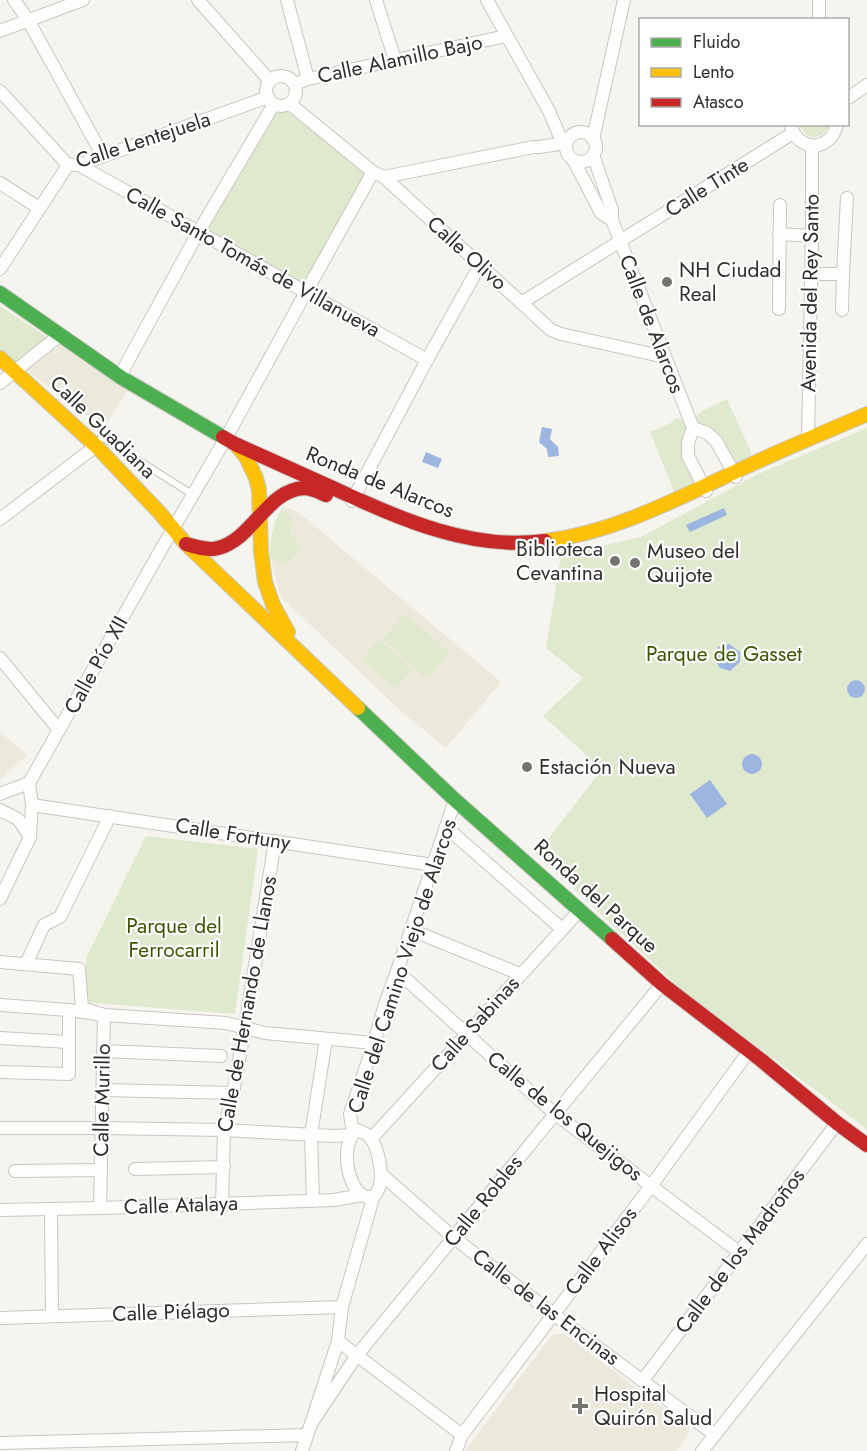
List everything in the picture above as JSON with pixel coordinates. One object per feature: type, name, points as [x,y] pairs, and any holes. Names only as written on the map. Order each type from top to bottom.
[{"type":"highway","name":"Ronda de Alarcos","points":[[0,293],[122,378],[231,441],[414,532],[459,547],[511,552],[556,548],[604,538],[736,477]]},
{"type":"highway","name":"Calle Guadiana","points":[[0,358],[96,446],[186,544]]},
{"type":"highway","points":[[736,477],[808,440],[867,414]]},
{"type":"highway","points":[[736,477],[867,425]]},
{"type":"highway","name":"Ronda del Parque","points":[[231,441],[246,457],[256,478],[259,490],[265,582],[273,605],[289,634],[310,663]]},
{"type":"highway","name":"Ronda de Alarcos","points":[[260,518],[279,497],[295,489],[312,489],[352,501]]},
{"type":"highway","points":[[186,544],[205,549],[228,545],[260,518]]},
{"type":"highway","name":"Ronda del Parque","points":[[186,544],[455,800],[662,984],[867,1145]]},
{"type":"street","points":[[14,0],[28,20],[103,156]]},
{"type":"street","points":[[0,31],[83,0]]},
{"type":"street","points":[[198,0],[270,81]]},
{"type":"street","points":[[287,0],[308,79]]},
{"type":"street","points":[[376,0],[395,60]]},
{"type":"street","points":[[379,175],[564,143],[572,135],[580,132],[588,134],[596,144],[593,155],[583,162],[574,161],[567,154],[564,143],[551,116],[487,0]]},
{"type":"street","points":[[593,139],[624,0]]},
{"type":"street","points":[[819,0],[819,18]]},
{"type":"street","name":"Calle Alamillo Bajo","points":[[295,84],[308,79],[506,36]]},
{"type":"street","points":[[276,77],[291,79],[295,84],[295,98],[290,104],[280,106],[271,101],[266,92],[270,81],[276,77]]},
{"type":"street","points":[[849,97],[867,85]]},
{"type":"street","name":"Calle Santo Tomás de Villanueva","points":[[0,91],[74,165],[199,231],[427,360]]},
{"type":"street","points":[[122,378],[124,369],[271,101]]},
{"type":"street","name":"Calle Lentejuela","points":[[0,269],[39,208],[74,165],[271,101]]},
{"type":"street","name":"Calle Olivo","points":[[290,104],[379,175],[551,330],[665,357]]},
{"type":"street","points":[[539,147],[547,136],[551,116]]},
{"type":"street","points":[[792,129],[801,142],[812,146],[830,139],[836,132],[837,126]]},
{"type":"street","name":"Calle Tinte","points":[[521,303],[792,129]]},
{"type":"street","name":"Avenida del Rey Santo","points":[[808,440],[812,146]]},
{"type":"street","name":"Calle de Alarcos","points":[[593,155],[612,210],[612,220],[693,428]]},
{"type":"street","name":"Calle de Alarcos","points":[[574,161],[601,213],[612,220]]},
{"type":"street","name":"Calle Pío XII","points":[[29,783],[172,529],[231,441],[306,291],[379,175]]},
{"type":"street","points":[[0,183],[39,208]]},
{"type":"street","points":[[842,310],[847,198]]},
{"type":"street","points":[[779,309],[780,205]]},
{"type":"street","points":[[779,234],[812,236]]},
{"type":"street","points":[[352,501],[480,265]]},
{"type":"street","points":[[811,274],[843,273]]},
{"type":"street","points":[[0,383],[60,335]]},
{"type":"street","points":[[706,491],[688,456],[688,443],[693,428],[707,433],[716,441],[736,477]]},
{"type":"street","points":[[0,519],[96,446]]},
{"type":"street","points":[[163,546],[186,544]]},
{"type":"street","points":[[0,658],[59,730]]},
{"type":"street","points":[[0,794],[29,783],[32,805],[30,837],[0,898]]},
{"type":"street","name":"Calle del Camino Viejo de Alarcos","points":[[368,1197],[352,1182],[347,1164],[347,1148],[352,1134],[350,1114],[455,800]]},
{"type":"street","name":"Calle Fortuny","points":[[32,805],[433,865]]},
{"type":"street","points":[[0,810],[18,819],[30,837]]},
{"type":"street","points":[[0,962],[26,964],[44,925],[60,917],[110,816]]},
{"type":"street","points":[[446,827],[562,929]]},
{"type":"street","name":"Calle de Hernando de Llanos","points":[[222,1204],[224,1130],[245,1027],[275,841]]},
{"type":"street","name":"Calle Sabinas","points":[[371,1138],[579,910]]},
{"type":"street","points":[[411,930],[520,974]]},
{"type":"street","name":"Calle Murillo","points":[[26,964],[78,969],[82,1008],[104,1015],[100,1208]]},
{"type":"street","name":"Calle de los Quejigos","points":[[397,971],[554,1113],[739,1252]]},
{"type":"street","name":"Calle Robles","points":[[309,1429],[357,1355],[662,984]]},
{"type":"street","points":[[0,1005],[226,1023],[265,1033],[374,1044]]},
{"type":"street","points":[[0,1072],[69,1074],[69,1010]]},
{"type":"street","points":[[0,1038],[68,1042]]},
{"type":"street","points":[[313,1201],[311,1135],[326,1039]]},
{"type":"street","name":"Calle Alisos","points":[[456,1451],[462,1435],[651,1186],[749,1051]]},
{"type":"street","points":[[104,1052],[221,1056]]},
{"type":"street","points":[[103,1090],[232,1093]]},
{"type":"street","name":"Calle de los Madroños","points":[[643,1380],[837,1123]]},
{"type":"street","points":[[0,1128],[224,1130],[311,1135],[352,1134],[357,1131],[371,1138],[378,1157],[381,1174],[380,1187],[368,1197],[342,1306],[339,1341],[302,1451]]},
{"type":"street","points":[[135,1169],[224,1167]]},
{"type":"street","points":[[15,1171],[101,1170]]},
{"type":"street","name":"Calle de las Encinas","points":[[381,1174],[453,1237],[715,1435]]},
{"type":"street","name":"Calle Atalaya","points":[[0,1210],[313,1201],[368,1197]]},
{"type":"street","points":[[51,1209],[52,1317]]},
{"type":"street","points":[[702,1451],[867,1244]]},
{"type":"street","name":"Calle Piélago","points":[[0,1318],[342,1306]]},
{"type":"street","points":[[339,1341],[462,1435]]},
{"type":"street","points":[[0,1443],[309,1429]]},
{"type":"lane","points":[[96,446],[102,437],[187,491],[194,493]]},
{"type":"shaded area","points":[[60,345],[130,387],[104,428],[29,372],[29,368]]},
{"type":"shaded area","points":[[284,506],[298,512],[501,682],[446,748],[402,712],[280,596],[270,554],[274,524]]},
{"type":"shaded area","points":[[0,732],[27,755],[0,779]]},
{"type":"shaded area","name":"Hospital Quirón Salud","points":[[563,1333],[689,1427],[689,1434],[676,1451],[465,1451],[552,1335]]},
{"type":"green space","points":[[280,106],[373,172],[306,292],[199,231]]},
{"type":"green space","points":[[801,126],[828,126],[822,134],[814,137]]},
{"type":"green space","points":[[0,306],[47,337],[14,363],[0,350]]},
{"type":"green space","points":[[727,399],[752,459],[733,473],[707,433],[690,421],[704,410]]},
{"type":"green space","points":[[675,418],[690,421],[688,443],[704,487],[677,499],[650,432],[673,422]]},
{"type":"green space","name":"Parque de Gasset","points":[[867,428],[867,1129],[681,989],[531,849],[549,838],[602,769],[543,716],[583,678],[546,648],[561,555],[641,537],[754,476]]},
{"type":"green space","points":[[281,510],[292,517],[290,534],[302,547],[287,564],[270,558],[272,533]]},
{"type":"green space","points":[[405,614],[450,653],[427,679],[383,639]]},
{"type":"green space","points":[[379,640],[413,669],[395,688],[362,659]]},
{"type":"green space","name":"Parque del Ferrocarril","points":[[146,836],[258,849],[235,1014],[83,1002],[86,958]]},
{"type":"water","points":[[542,427],[552,429],[550,439],[558,447],[559,456],[548,457],[547,449],[539,442]]},
{"type":"water","points":[[426,452],[442,459],[438,468],[422,462]]},
{"type":"water","points":[[724,508],[727,515],[690,532],[686,525]]},
{"type":"water","points":[[729,644],[740,652],[740,662],[730,671],[720,668],[714,659],[718,647]]},
{"type":"water","points":[[856,680],[862,683],[865,689],[862,695],[856,698],[850,695],[847,689],[850,683]]},
{"type":"water","points":[[752,754],[759,757],[762,764],[759,771],[752,774],[745,771],[742,764],[745,757]]},
{"type":"water","points":[[710,780],[727,804],[707,818],[690,794]]},
{"type":"traffic: fast","points":[[0,293],[122,378],[223,437]]},
{"type":"traffic: fast","points":[[358,708],[455,800],[612,939]]},
{"type":"traffic: slow","points":[[0,358],[96,446],[186,544],[358,708]]},
{"type":"traffic: slow","points":[[545,541],[599,530],[625,521],[867,414]]},
{"type":"traffic: slow","points":[[237,446],[246,457],[256,478],[259,490],[261,552],[265,582],[273,605],[288,632]]},
{"type":"traffic: jam","points":[[223,437],[385,511],[437,530],[490,541],[517,543],[545,541]]},
{"type":"traffic: jam","points":[[186,544],[210,549],[230,543],[270,505],[291,491],[307,488],[326,495]]},
{"type":"traffic: jam","points":[[612,939],[662,984],[867,1145]]},
{"type":"place","name":"NH Ciudad Real","points":[[667,282]]},
{"type":"place","name":"Biblioteca Cevantina","points":[[615,561]]},
{"type":"place","name":"Museo del Quijote","points":[[635,563]]},
{"type":"place","name":"Estación Nueva","points":[[527,767]]},
{"type":"place","name":"Hospital Quirón Salud","points":[[580,1406]]}]
